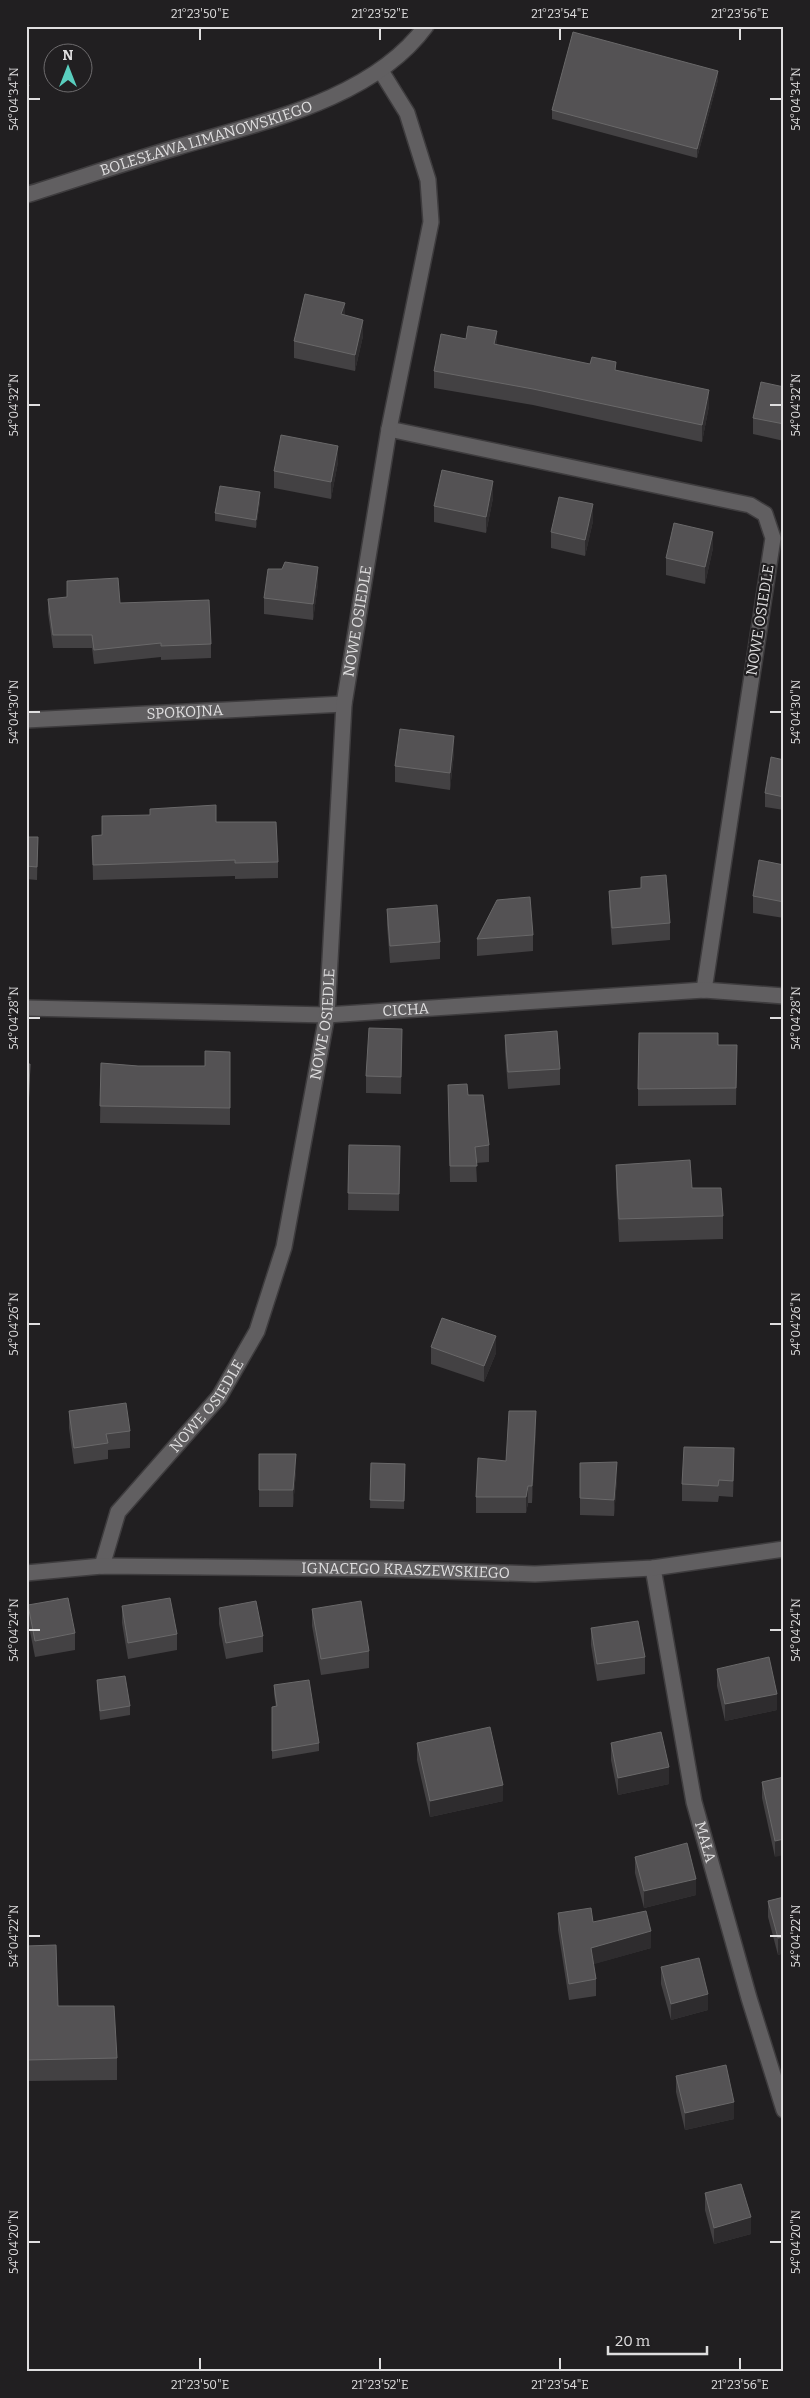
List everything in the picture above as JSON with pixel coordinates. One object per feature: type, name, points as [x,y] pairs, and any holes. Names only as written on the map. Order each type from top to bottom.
[{"type":"street","points":[[381,71],[426,26]]},
{"type":"street","name":"BOLESŁAWA LIMANOWSKIEGO","points":[[26,195],[275,118],[335,95],[381,71]]},
{"type":"street","name":"NOWE OSIEDLE","points":[[102,1566],[118,1512],[219,1397],[257,1331],[284,1247],[327,1015],[344,704],[389,429],[431,222],[428,180],[407,113],[381,71]]},
{"type":"street","name":"NOWE OSIEDLE","points":[[389,429],[750,506],[764,514],[773,538],[704,990]]},
{"type":"street","name":"SPOKOJNA","points":[[26,720],[344,704]]},
{"type":"street","name":"CICHA","points":[[26,1008],[327,1015],[704,990],[784,996]]},
{"type":"street","name":"IGNACEGO KRASZEWSKIEGO","points":[[26,1573],[102,1566],[387,1569],[535,1574],[653,1568],[784,1549]]},
{"type":"street","name":"MAŁA","points":[[653,1568],[694,1802],[749,1998],[784,2110]]},
{"type":"building","points":[[573,32],[718,71],[697,149],[552,110]]},
{"type":"building","points":[[305,294],[345,303],[341,314],[363,320],[355,355],[294,341]]},
{"type":"building","points":[[468,326],[497,331],[494,344],[590,364],[592,357],[616,362],[615,370],[709,390],[702,425],[533,389],[434,371],[441,334],[466,339]]},
{"type":"building","points":[[761,382],[784,387],[784,424],[753,418]]},
{"type":"building","points":[[281,435],[338,446],[331,482],[274,471]]},
{"type":"building","points":[[442,470],[493,481],[486,517],[434,506]]},
{"type":"building","points":[[220,486],[260,492],[256,520],[215,513]]},
{"type":"building","points":[[559,497],[593,504],[585,540],[551,532]]},
{"type":"building","points":[[674,523],[713,532],[705,567],[666,558]]},
{"type":"building","points":[[285,562],[318,567],[313,604],[264,598],[268,569],[282,569]]},
{"type":"building","points":[[118,578],[120,603],[209,600],[211,644],[161,646],[161,643],[94,650],[92,635],[53,635],[48,599],[67,597],[67,581]]},
{"type":"building","points":[[400,729],[454,736],[450,773],[395,766]]},
{"type":"building","points":[[771,757],[784,760],[784,797],[765,793]]},
{"type":"building","points":[[216,805],[216,822],[276,822],[278,862],[235,863],[235,860],[93,865],[92,836],[102,835],[102,816],[150,815],[150,809]]},
{"type":"building","points":[[26,837],[38,837],[37,867],[26,866]]},
{"type":"building","points":[[759,860],[784,865],[784,902],[753,896]]},
{"type":"building","points":[[666,875],[670,923],[612,928],[609,891],[641,888],[641,877]]},
{"type":"building","points":[[530,897],[533,935],[477,939],[497,900]]},
{"type":"building","points":[[437,905],[440,942],[390,946],[387,909]]},
{"type":"building","points":[[369,1028],[402,1029],[401,1077],[366,1076]]},
{"type":"building","points":[[557,1031],[560,1069],[508,1072],[505,1035]]},
{"type":"building","points":[[639,1033],[718,1033],[718,1045],[737,1045],[736,1088],[638,1089]]},
{"type":"building","points":[[205,1051],[230,1052],[230,1108],[100,1106],[101,1063],[138,1066],[205,1066]]},
{"type":"building","points":[[26,1064],[30,1064],[28,1108],[26,1108]]},
{"type":"building","points":[[467,1084],[468,1095],[483,1095],[489,1145],[475,1147],[477,1166],[450,1166],[448,1085]]},
{"type":"building","points":[[349,1145],[400,1146],[399,1194],[348,1193]]},
{"type":"building","points":[[690,1160],[692,1188],[721,1188],[723,1216],[619,1219],[616,1165]]},
{"type":"building","points":[[442,1318],[496,1336],[484,1366],[431,1347]]},
{"type":"building","points":[[126,1403],[130,1431],[106,1434],[108,1443],[74,1448],[69,1411]]},
{"type":"building","points":[[509,1411],[536,1411],[532,1486],[528,1486],[526,1497],[476,1497],[478,1458],[506,1461]]},
{"type":"building","points":[[684,1447],[734,1448],[733,1481],[719,1480],[718,1486],[682,1484]]},
{"type":"building","points":[[259,1454],[296,1454],[293,1490],[259,1490]]},
{"type":"building","points":[[617,1462],[614,1500],[580,1498],[580,1463]]},
{"type":"building","points":[[371,1463],[405,1464],[404,1501],[370,1500]]},
{"type":"building","points":[[68,1598],[75,1633],[35,1641],[28,1605]]},
{"type":"building","points":[[170,1598],[177,1634],[128,1643],[122,1606]]},
{"type":"building","points":[[256,1601],[263,1636],[226,1643],[219,1608]]},
{"type":"building","points":[[361,1601],[369,1651],[321,1659],[312,1609]]},
{"type":"building","points":[[638,1621],[645,1657],[597,1664],[591,1628]]},
{"type":"building","points":[[769,1657],[777,1694],[725,1704],[717,1669]]},
{"type":"building","points":[[125,1676],[130,1706],[100,1711],[97,1680]]},
{"type":"building","points":[[309,1680],[319,1743],[272,1751],[272,1707],[277,1706],[274,1685]]},
{"type":"building","points":[[490,1727],[503,1785],[430,1801],[417,1743]]},
{"type":"building","points":[[661,1732],[669,1767],[618,1778],[611,1743]]},
{"type":"building","points":[[784,1777],[784,1839],[775,1841],[762,1782]]},
{"type":"building","points":[[687,1843],[696,1879],[644,1891],[635,1857]]},
{"type":"building","points":[[784,1897],[784,1937],[778,1938],[768,1901]]},
{"type":"building","points":[[591,1908],[593,1922],[646,1911],[651,1931],[591,1948],[596,1979],[569,1984],[558,1913]]},
{"type":"building","points":[[56,1945],[58,2006],[114,2006],[117,2058],[26,2060],[26,1946]]},
{"type":"building","points":[[699,1958],[708,1994],[671,2004],[661,1967]]},
{"type":"building","points":[[726,2065],[734,2102],[685,2113],[676,2076]]},
{"type":"building","points":[[741,2184],[751,2217],[714,2228],[705,2193]]}]
